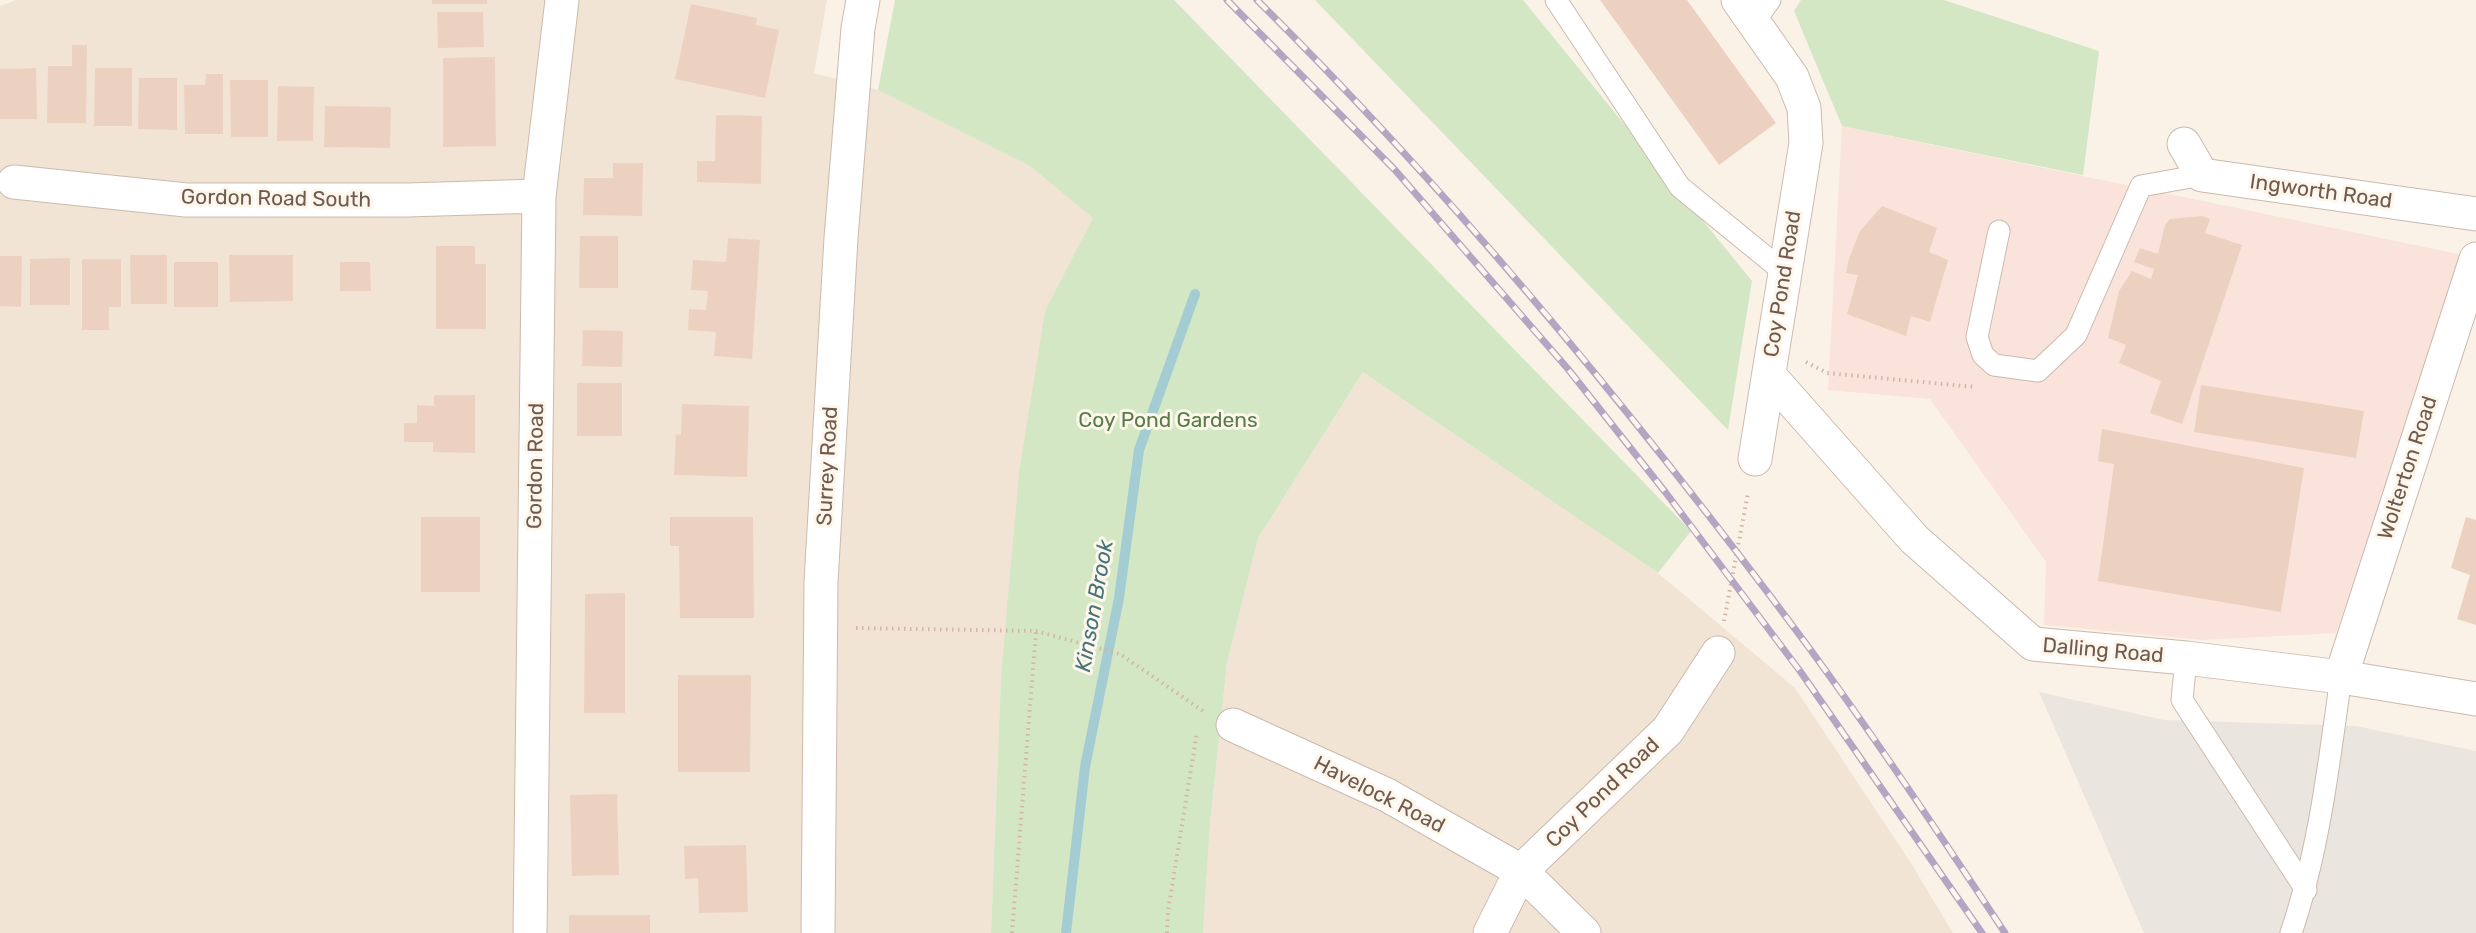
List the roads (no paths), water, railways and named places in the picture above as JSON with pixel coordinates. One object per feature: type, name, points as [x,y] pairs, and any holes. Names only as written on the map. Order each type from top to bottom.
[{"type":"street","name":"Gordon Road","points":[[530,933],[539,196],[562,0]]},
{"type":"street","name":"Surrey Road","points":[[818,933],[821,582],[841,238],[858,28],[863,0]]},
{"type":"street","name":"Coy Pond Road","points":[[1754,7],[1792,77],[1804,108],[1806,143],[1755,459]]},
{"type":"street","points":[[2184,144],[2202,175]]},
{"type":"street","name":"Ingworth Road","points":[[2202,175],[2476,214]]},
{"type":"street","name":"Gordon Road South","points":[[14,182],[186,200],[406,201],[539,196]]},
{"type":"street","name":"Wolterton Road","points":[[2341,677],[2476,258]]},
{"type":"street","name":"Dalling Road","points":[[1772,360],[1914,539],[2033,644],[2186,658],[2341,677],[2476,699]]},
{"type":"street","name":"Coy Pond Road","points":[[1490,933],[1521,871],[1668,730],[1718,652]]},
{"type":"street","name":"Havelock Road","points":[[1233,725],[1387,795],[1521,871],[1584,933]]},
{"type":"lane","points":[[1556,0],[1680,187],[1784,272]]},
{"type":"lane","points":[[1999,231],[1977,337],[1983,355],[1994,365],[2038,371],[2076,335],[2141,186],[2202,175]]},
{"type":"lane","points":[[2186,658],[2182,700],[2306,890]]},
{"type":"lane","points":[[2291,933],[2306,890],[2341,677]]},
{"type":"waterway","name":"Kinson Brook","points":[[1066,933],[1085,767],[1119,598],[1139,450],[1195,294]]},
{"type":"railway","points":[[1227,0],[1395,170],[1568,369],[1666,493],[1800,671],[1982,933]]},
{"type":"railway","points":[[1257,0],[1404,153],[1475,232],[1612,394],[1807,645],[1908,788],[2005,933]]},
{"type":"park label","name":"Coy Pond Gardens","points":[[1168,421]]}]
